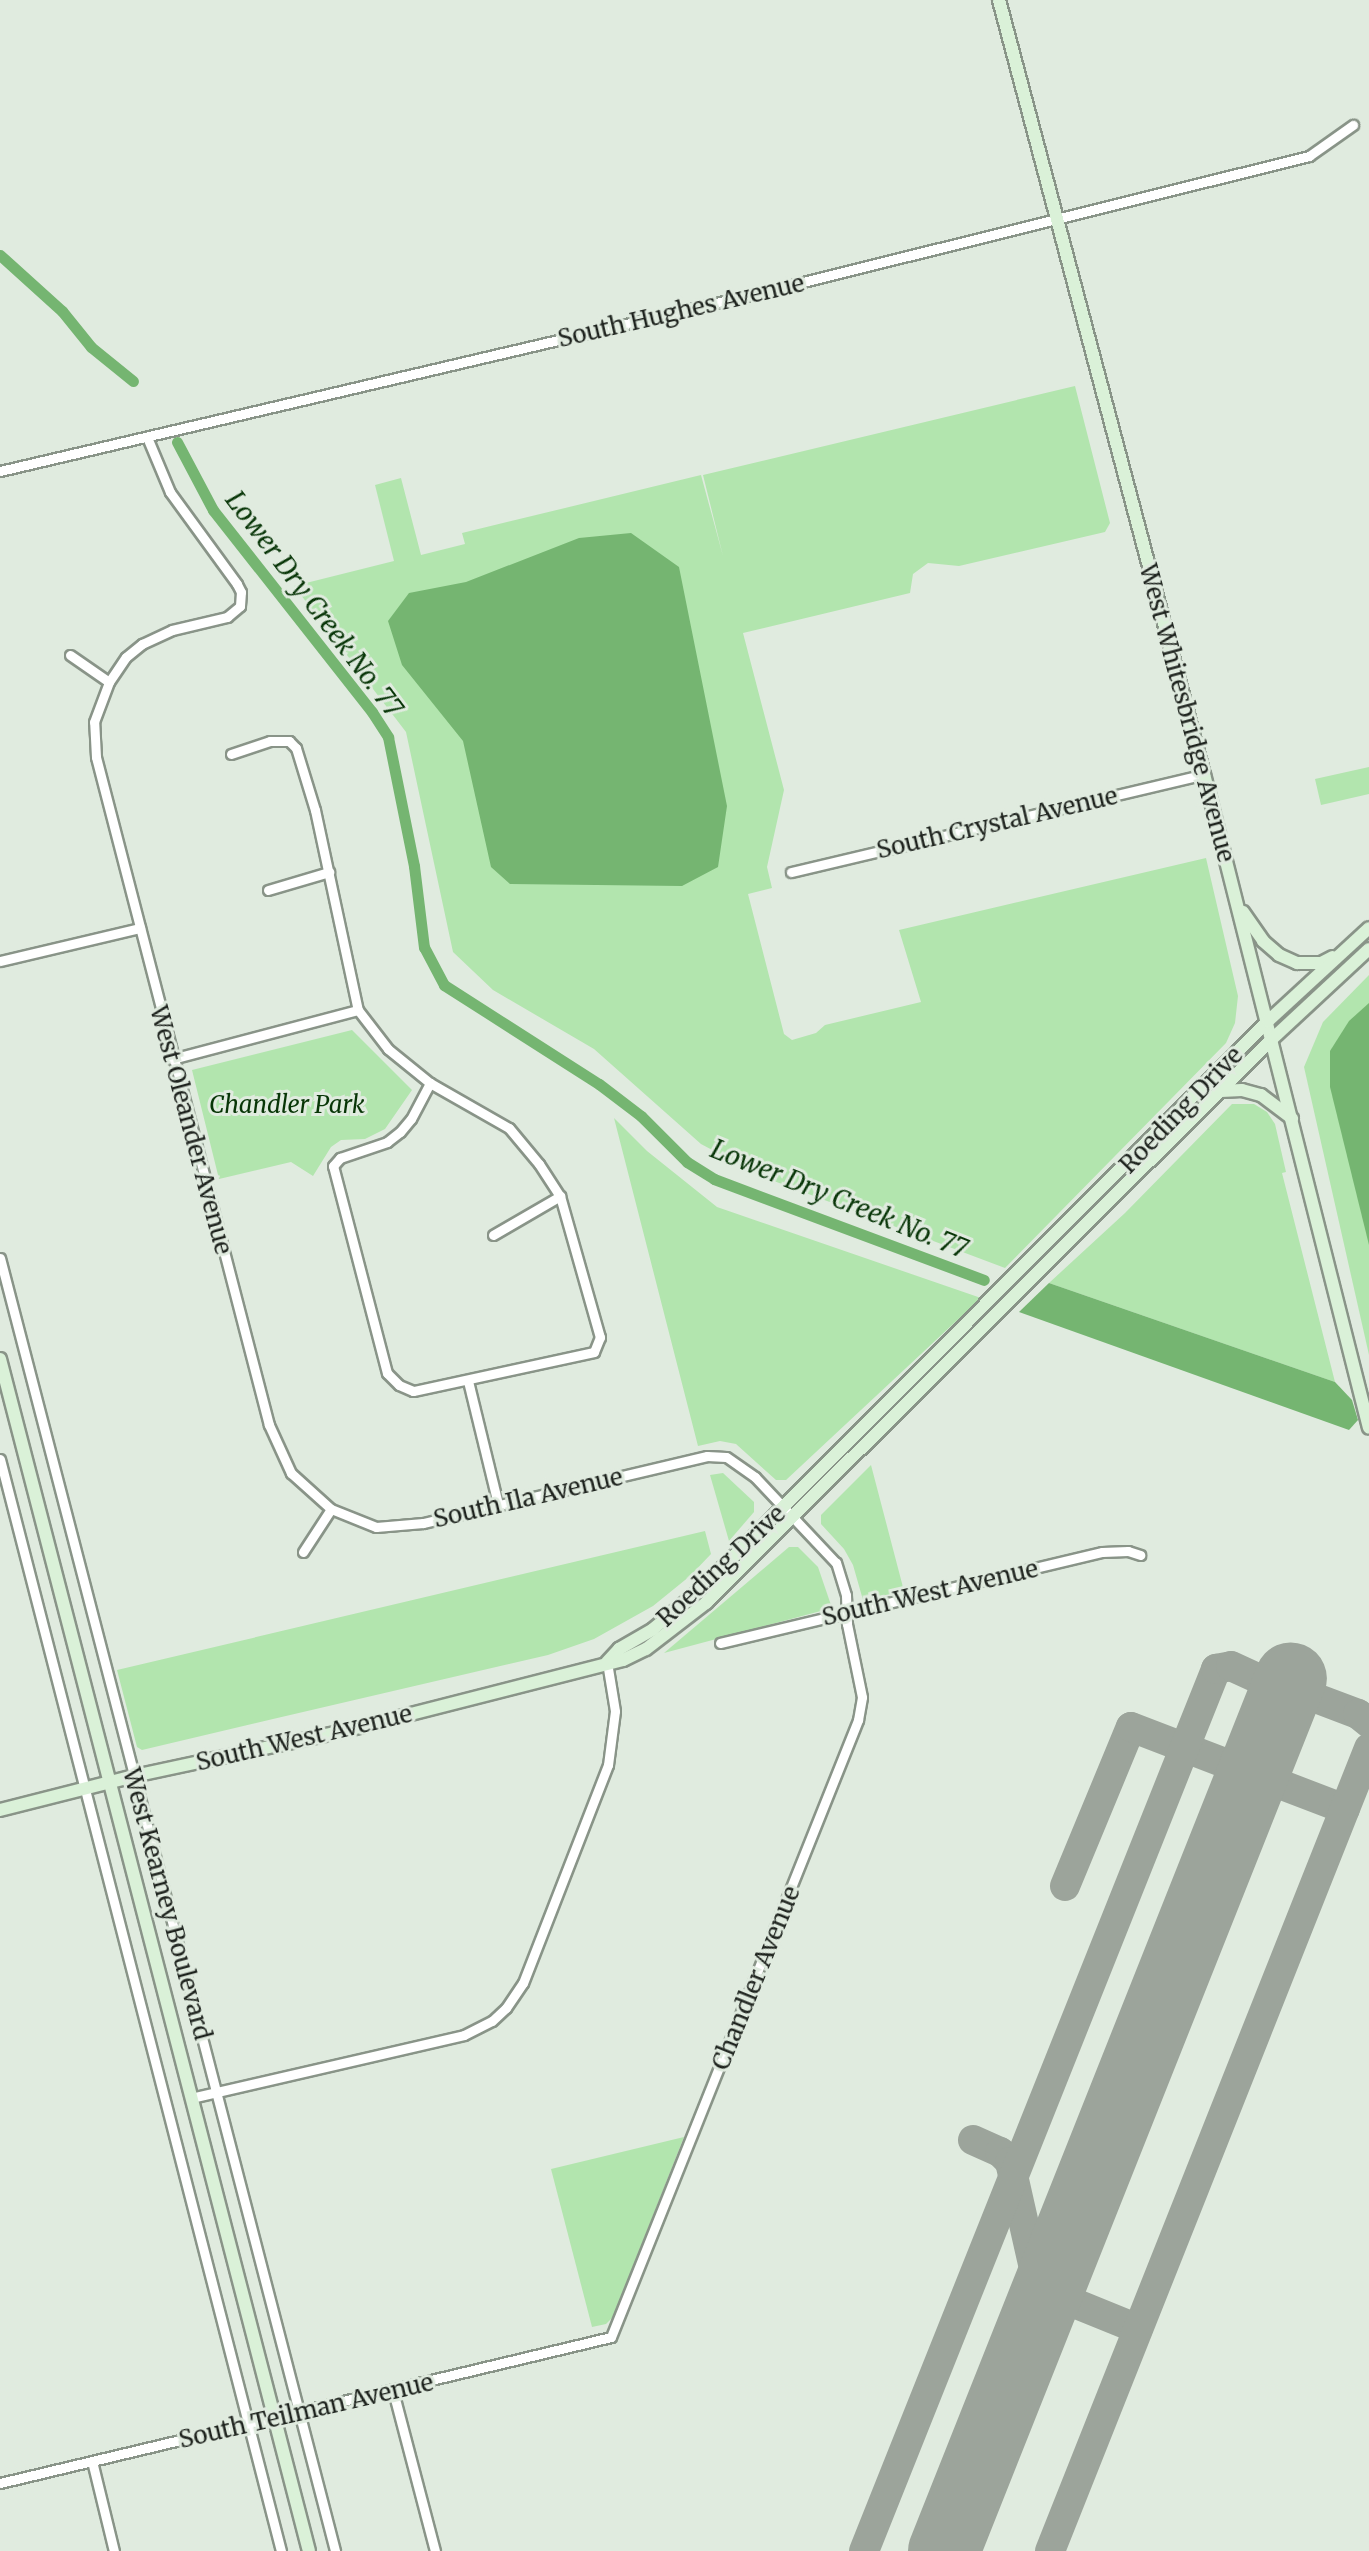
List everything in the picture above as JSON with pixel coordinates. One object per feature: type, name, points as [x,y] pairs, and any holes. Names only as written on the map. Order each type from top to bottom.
[{"type":"main road","name":"West Whitesbridge Avenue","points":[[999,0],[1268,1021],[1369,1428]]},
{"type":"main road","points":[[1237,902],[1263,941],[1279,955],[1297,963],[1321,963],[1349,948]]},
{"type":"main road","name":"Roeding Drive","points":[[788,1513],[1268,1021],[1369,928]]},
{"type":"main road","name":"Roeding Drive","points":[[607,1662],[619,1649],[675,1613],[788,1513],[1272,1039],[1369,949]]},
{"type":"main road","points":[[1221,1091],[1242,1090],[1261,1095],[1292,1118]]},
{"type":"main road","name":"West Kearney Boulevard","points":[[0,1359],[309,2551]]},
{"type":"main road","name":"South West Avenue","points":[[0,1810],[134,1776],[348,1730],[607,1662]]},
{"type":"street","name":"South Hughes Avenue","points":[[0,471],[1055,221],[1309,156],[1353,125]]},
{"type":"street","name":"West Oleander Avenue","points":[[147,437],[170,492],[237,584],[241,592],[240,606],[227,617],[172,630],[142,644],[126,657],[109,682],[98,709],[94,738],[172,1059],[269,1425],[291,1473],[331,1509]]},
{"type":"street","points":[[70,655],[109,682]]},
{"type":"street","points":[[231,754],[270,741],[289,741],[296,748],[329,872],[358,1010],[388,1049],[430,1083],[509,1128],[560,1196],[600,1337],[594,1352],[413,1391],[399,1385],[387,1373],[333,1166],[340,1158],[371,1149],[394,1137],[411,1119],[430,1083]]},
{"type":"street","name":"South Crystal Avenue","points":[[791,872],[1204,774]]},
{"type":"street","points":[[268,890],[329,872]]},
{"type":"street","points":[[0,961],[140,928]]},
{"type":"street","points":[[172,1059],[358,1010]]},
{"type":"street","points":[[493,1235],[560,1196]]},
{"type":"street","name":"West Kearney Boulevard","points":[[0,1258],[335,2551]]},
{"type":"street","points":[[468,1381],[498,1504]]},
{"type":"street","name":"South Ila Avenue","points":[[331,1509],[376,1527],[423,1523],[707,1456],[726,1457]]},
{"type":"street","name":"Chandler Avenue","points":[[611,2337],[858,1720],[861,1686],[836,1563],[755,1477],[726,1457]]},
{"type":"street","name":"West Kearney Boulevard","points":[[0,1459],[281,2551]]},
{"type":"street","points":[[303,1552],[331,1509]]},
{"type":"street","name":"South West Avenue","points":[[720,1643],[1102,1552],[1128,1551],[1140,1555]]},
{"type":"street","points":[[191,2098],[464,2035],[492,2021],[506,2008],[523,1983],[608,1765],[615,1711],[607,1662]]},
{"type":"street","name":"South Teilman Avenue","points":[[0,2483],[611,2337]]},
{"type":"street","points":[[393,2391],[435,2551]]},
{"type":"street","points":[[92,2461],[114,2551]]},
{"type":"green space","points":[[1075,386],[1110,523],[1105,532],[959,566],[928,563],[913,574],[910,593],[743,633],[784,790],[767,867],[772,888],[748,894],[784,1034],[792,1040],[816,1033],[825,1025],[921,1002],[899,930],[1206,858],[1238,996],[1235,1023],[1226,1043],[1005,1268],[761,1176],[701,1144],[594,1049],[493,990],[453,952],[406,732],[294,586],[394,561],[375,485],[401,478],[421,555],[465,544],[462,533],[701,475],[723,556],[703,475]]},
{"type":"green space","points":[[1369,767],[1369,794],[1321,805],[1315,779]]},
{"type":"green space","points":[[1369,975],[1369,1355],[1304,1067],[1323,1022]]},
{"type":"green space","name":"Chandler Park","points":[[352,1030],[412,1090],[385,1129],[365,1139],[341,1140],[331,1147],[313,1176],[291,1162],[219,1179],[192,1070]]},
{"type":"green space","points":[[1232,1104],[1254,1104],[1267,1112],[1275,1124],[1286,1172],[1282,1173],[1335,1382],[1049,1283],[1125,1213]]},
{"type":"green space","points":[[614,1118],[647,1151],[717,1207],[981,1298],[786,1480],[776,1480],[736,1444],[720,1441],[698,1446]]},
{"type":"green space","points":[[871,1465],[904,1591],[863,1600],[853,1565],[844,1549],[821,1524],[821,1515]]},
{"type":"green space","points":[[723,1473],[754,1502],[754,1512],[729,1541],[710,1475]]},
{"type":"green space","points":[[705,1531],[711,1554],[690,1576],[653,1606],[594,1639],[548,1655],[142,1750],[137,1747],[117,1670]]},
{"type":"green space","points":[[789,1547],[798,1547],[818,1567],[832,1608],[664,1653]]},
{"type":"green space","points":[[684,2137],[613,2317],[606,2324],[592,2327],[551,2169]]},
{"type":"shaded area","points":[[631,533],[679,567],[727,806],[718,867],[682,886],[510,884],[491,867],[463,741],[402,665],[388,621],[409,593],[466,582],[579,538]]},
{"type":"shaded area","points":[[1369,1003],[1369,1245],[1330,1087],[1330,1051],[1349,1021]]},
{"type":"shaded area","points":[[1049,1283],[1335,1382],[1352,1400],[1358,1420],[1349,1430],[1019,1312]]},
{"type":"waterway","name":"Lower Dry Creek No. 77","points":[[0,255],[62,311],[91,347],[133,381]]},
{"type":"waterway","name":"Lower Dry Creek No. 77","points":[[177,442],[213,510],[372,712],[388,737],[414,866],[424,947],[444,985],[599,1084],[641,1116],[687,1162],[714,1179],[984,1280]]},
{"type":"taxiway","points":[[864,2551],[1216,1669],[1231,1666],[1268,1683],[1276,1695],[1274,1719]]},
{"type":"taxiway","points":[[1274,1719],[1287,1699],[1305,1694],[1358,1714],[1369,1723]]},
{"type":"taxiway","points":[[1065,1886],[1131,1727],[1345,1809]]},
{"type":"taxiway","points":[[1050,2551],[1369,1748]]},
{"type":"taxiway","points":[[973,2140],[1000,2152],[1010,2162],[1042,2304]]},
{"type":"taxiway","points":[[1047,2292],[1138,2329]]},
{"type":"runway","points":[[944,2551],[1291,1678]]}]
